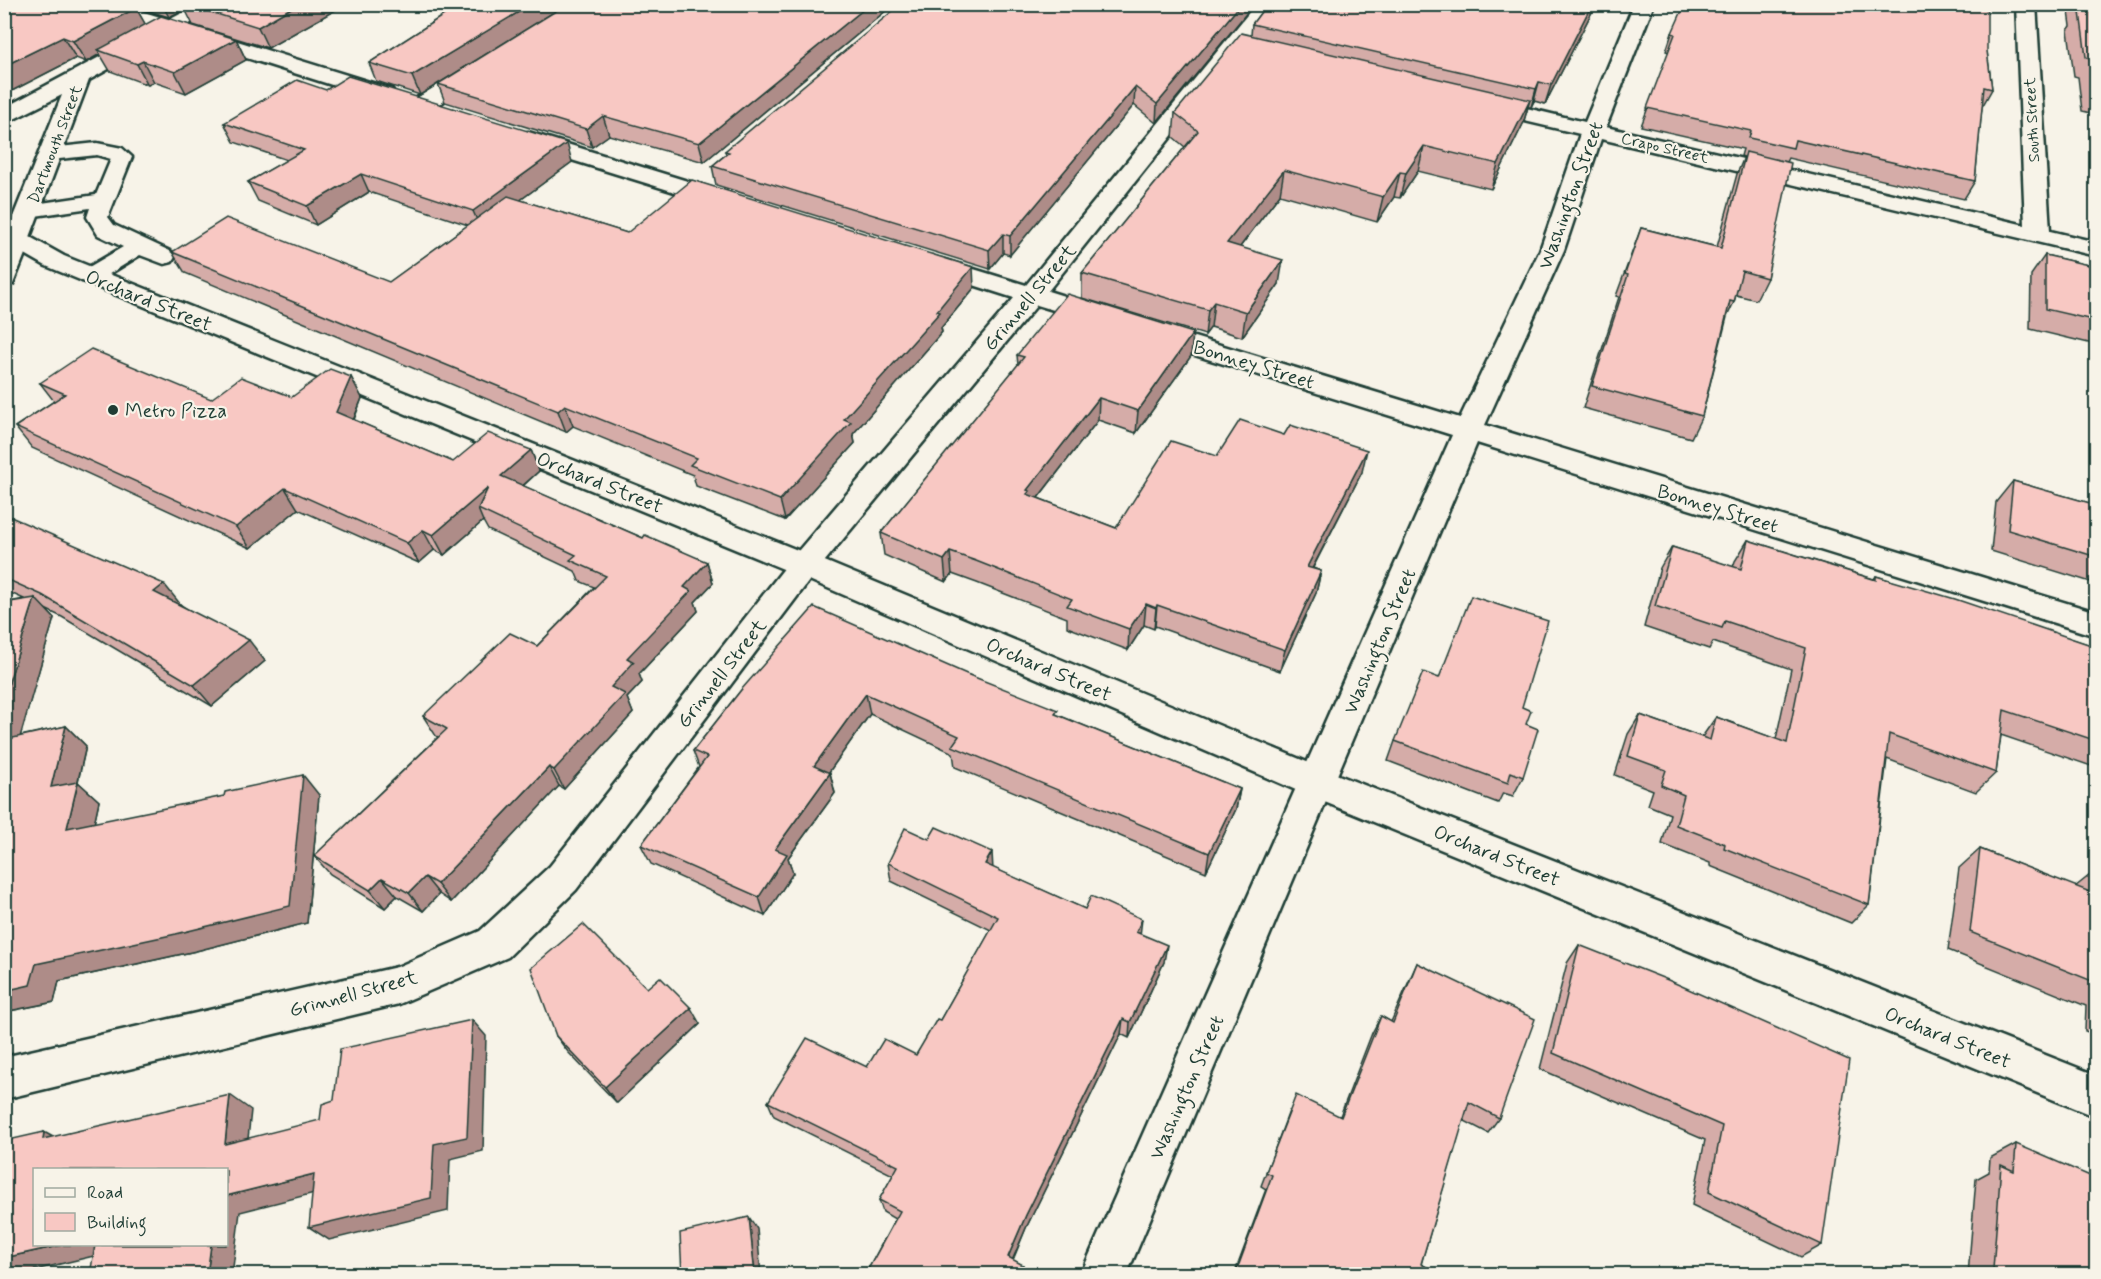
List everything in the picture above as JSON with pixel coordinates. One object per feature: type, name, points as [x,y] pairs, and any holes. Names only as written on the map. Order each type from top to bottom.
[{"type":"street","points":[[96,4],[454,116]]},
{"type":"street","points":[[4,117],[215,4]]},
{"type":"street","name":"Grinnell Street","points":[[4,1078],[399,985],[494,944],[563,878],[804,565],[1031,295],[1245,50],[1267,4]]},
{"type":"street","name":"Washington Street","points":[[1104,1275],[1468,431],[1552,250],[1593,130],[1644,4]]},
{"type":"street","name":"South Street","points":[[2026,4],[2038,235]]},
{"type":"street","points":[[420,105],[498,59]]},
{"type":"street","name":"Dartmouth Street","points":[[4,279],[11,236],[28,211],[80,76]]},
{"type":"street","name":"Crapo Street","points":[[1454,98],[2097,249]]},
{"type":"street","points":[[510,133],[698,181],[746,206]]},
{"type":"street","name":"Orchard Street","points":[[11,236],[55,261],[90,276],[804,565],[1318,783],[2097,1096]]},
{"type":"street","name":"Bonney Street","points":[[906,256],[2097,624]]},
{"type":"lane","points":[[50,154],[102,149],[117,152],[122,157],[97,217],[106,230],[164,257]]},
{"type":"lane","points":[[28,211],[102,201]]},
{"type":"lane","points":[[90,276],[139,247]]},
{"type":"building","points":[[4,4],[126,4],[136,8],[73,41],[63,37],[4,66]]},
{"type":"building","points":[[185,4],[298,4],[258,27]]},
{"type":"building","points":[[461,4],[532,4],[412,76],[369,63]]},
{"type":"building","points":[[567,4],[870,4],[699,143],[603,116],[586,129],[438,84]]},
{"type":"building","points":[[901,4],[1241,4],[1157,104],[1135,87],[1010,236],[1003,234],[989,250],[712,166],[729,152],[725,151]]},
{"type":"building","points":[[1267,4],[1592,4],[1551,85],[1539,82],[1536,89],[1252,24]]},
{"type":"building","points":[[1685,4],[1985,4],[1987,51],[1992,89],[1984,87],[1975,181],[1795,140],[1793,148],[1749,138],[1751,131],[1647,108],[1675,34],[1672,33]]},
{"type":"building","points":[[2082,4],[2097,4],[2097,92],[2095,92],[2090,58],[2086,57],[2080,12],[2083,12]]},
{"type":"building","points":[[161,16],[236,39],[175,72],[143,61],[137,64],[98,50]]},
{"type":"building","points":[[1241,33],[1530,100],[1498,164],[1424,146],[1406,173],[1400,172],[1383,197],[1284,170],[1227,243],[1283,260],[1246,312],[1214,302],[1208,310],[1082,273],[1198,131],[1175,113]]},
{"type":"building","points":[[348,76],[567,143],[473,211],[361,174],[307,206],[248,182],[304,150],[224,123],[297,80],[326,90]]},
{"type":"building","points":[[1746,152],[1791,163],[1767,278],[1742,271],[1734,302],[1730,301],[1702,416],[1592,386],[1641,228],[1721,248]]},
{"type":"building","points":[[692,180],[973,267],[937,311],[940,312],[844,419],[851,422],[780,500],[690,465],[697,458],[565,405],[558,411],[172,252],[226,218],[389,282],[508,196],[627,233]]},
{"type":"building","points":[[2045,255],[2097,267],[2097,321],[2045,309]]},
{"type":"building","points":[[1067,294],[1193,333],[1138,411],[1099,398],[1027,490],[1030,491],[1027,494],[1116,528],[1171,441],[1217,456],[1240,420],[1284,435],[1290,425],[1367,450],[1307,567],[1321,571],[1285,650],[1157,605],[1156,608],[1146,604],[1129,629],[1067,606],[1072,599],[976,561],[950,552],[944,560],[881,533],[1024,357],[1017,355]]},
{"type":"building","points":[[91,349],[211,399],[241,377],[292,397],[330,369],[351,377],[336,412],[453,462],[488,433],[531,450],[501,476],[643,538],[645,535],[707,562],[684,587],[691,591],[627,658],[634,662],[611,687],[625,694],[554,770],[549,767],[437,884],[425,877],[409,893],[382,878],[370,890],[314,856],[447,729],[423,716],[510,633],[537,646],[606,576],[570,560],[576,555],[478,509],[488,488],[433,535],[423,530],[407,543],[285,488],[236,527],[15,427],[65,394],[40,383]]},
{"type":"building","points":[[2013,481],[2097,505],[2097,557],[2008,530]]},
{"type":"building","points":[[4,514],[164,584],[154,592],[249,640],[194,685],[42,595],[4,578]]},
{"type":"building","points":[[1748,540],[1876,580],[1876,576],[1955,599],[2097,647],[2097,741],[2004,710],[1996,773],[1889,734],[1869,905],[1724,848],[1725,844],[1676,825],[1684,795],[1661,785],[1666,770],[1628,756],[1640,715],[1710,740],[1716,717],[1787,743],[1806,648],[1725,621],[1722,628],[1655,606],[1672,547],[1741,569]]},
{"type":"building","points":[[1471,596],[1548,621],[1522,707],[1531,711],[1526,724],[1538,729],[1523,777],[1511,772],[1508,783],[1395,741],[1423,672],[1439,678]]},
{"type":"building","points":[[35,598],[4,698],[4,603]]},
{"type":"building","points":[[814,607],[969,675],[1058,710],[1055,714],[1240,789],[1209,853],[952,746],[959,736],[866,694],[814,766],[830,773],[775,849],[787,854],[759,897],[641,845],[707,757],[693,751],[741,690]]},
{"type":"building","points":[[66,726],[51,787],[78,782],[67,828],[224,796],[225,792],[303,775],[290,906],[176,934],[36,964],[30,985],[4,991],[4,740]]},
{"type":"building","points":[[936,827],[992,852],[985,864],[1085,909],[1091,896],[1142,919],[1136,932],[1167,945],[1130,1022],[1123,1019],[1026,1215],[1008,1257],[1023,1265],[1019,1275],[865,1275],[900,1211],[879,1200],[898,1166],[768,1102],[807,1038],[867,1067],[884,1039],[916,1055],[937,1019],[940,1020],[998,917],[888,863],[905,828],[929,839]]},
{"type":"building","points":[[1980,849],[2095,894],[2095,871],[2097,871],[2097,983],[1970,932]]},
{"type":"building","points":[[583,924],[647,988],[660,977],[691,1008],[605,1087],[556,1036],[531,968]]},
{"type":"building","points":[[1579,945],[1668,980],[1849,1060],[1822,1245],[1709,1192],[1722,1126],[1553,1053]]},
{"type":"building","points":[[1417,963],[1535,1019],[1499,1118],[1469,1102],[1421,1264],[1441,1275],[1235,1275],[1272,1175],[1266,1172],[1296,1095],[1341,1117],[1381,1016],[1393,1023]]},
{"type":"building","points":[[472,1020],[467,1137],[434,1144],[431,1198],[309,1227],[314,1174],[228,1196],[228,1168],[33,1168],[33,1246],[58,1246],[4,1258],[4,1141],[44,1132],[43,1139],[230,1095],[225,1144],[320,1120],[322,1104],[334,1100],[340,1049]]},
{"type":"building","points":[[2016,1144],[2097,1179],[2097,1275],[2005,1275],[1993,1269],[2001,1165],[2014,1171]]},
{"type":"building","points":[[749,1217],[755,1275],[682,1275],[680,1233]]},
{"type":"building","points":[[95,1246],[211,1246],[207,1275],[90,1275]]},
{"type":"place","name":"Metro Pizza","points":[[113,410]]}]
